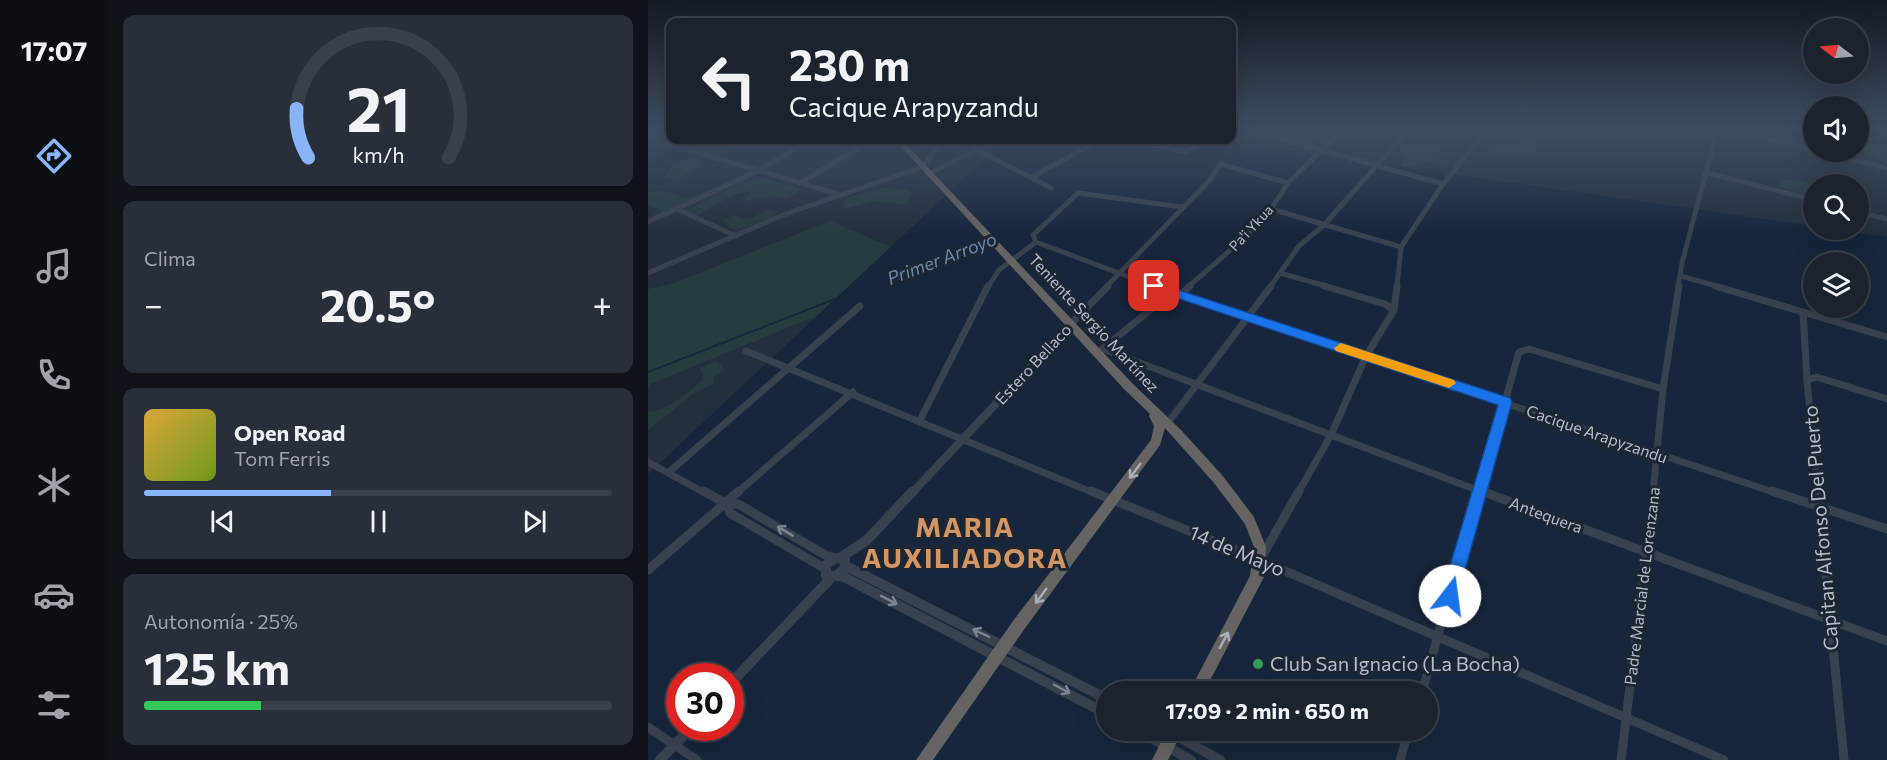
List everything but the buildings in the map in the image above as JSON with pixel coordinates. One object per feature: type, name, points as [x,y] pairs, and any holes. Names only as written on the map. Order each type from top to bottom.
[{"type":"highway","name":"Teniente Sergio Martínez","points":[[921,165],[1071,324],[1100,351],[1128,386],[1167,423],[1222,486]]},
{"type":"highway","points":[[924,760],[1156,442],[1160,426],[1157,419],[1128,386]]},
{"type":"highway","points":[[1156,442],[1168,438],[1178,441],[1222,486],[1250,521],[1260,547],[1257,577],[1202,681]]},
{"type":"street","points":[[739,165],[838,194]]},
{"type":"street","points":[[648,222],[767,165]]},
{"type":"street","points":[[801,183],[830,165]]},
{"type":"street","points":[[925,170],[928,165]]},
{"type":"street","points":[[648,273],[838,194],[937,165]]},
{"type":"street","points":[[1007,165],[1051,188]]},
{"type":"street","points":[[1031,178],[1053,165]]},
{"type":"street","name":"Estero Bellaco","points":[[842,561],[965,438],[1210,180],[1219,165]]},
{"type":"street","name":"Estero Bellaco","points":[[1225,165],[1288,183]]},
{"type":"street","name":"Pa'i Ykua","points":[[1180,295],[1216,264],[1271,209],[1288,183],[1305,165]]},
{"type":"street","points":[[1167,423],[1299,246],[1324,225],[1379,165]]},
{"type":"street","points":[[1381,165],[1443,184]]},
{"type":"street","points":[[1260,560],[1331,435],[1366,356],[1394,310],[1401,247],[1458,165]]},
{"type":"street","name":"Padre Marcial de Lorenzana","points":[[1621,760],[1647,554],[1663,388],[1689,236],[1709,165]]},
{"type":"street","points":[[1707,173],[1803,197]]},
{"type":"street","points":[[919,422],[986,287],[1005,263],[1026,253],[1036,242],[1033,235],[1040,226],[1078,193],[1182,207]]},
{"type":"street","points":[[677,209],[736,236]]},
{"type":"street","points":[[1271,209],[1401,247]]},
{"type":"street","points":[[1869,215],[1887,219]]},
{"type":"street","name":"Cacique Arapyzandu","points":[[1036,242],[1171,293],[1887,529]]},
{"type":"street","points":[[1280,273],[1385,304],[1394,310]]},
{"type":"street","points":[[1681,276],[1803,312]]},
{"type":"street","points":[[1100,351],[1171,293]]},
{"type":"street","points":[[669,472],[860,306]]},
{"type":"street","points":[[1803,318],[1807,380]]},
{"type":"street","points":[[1823,318],[1887,337]]},
{"type":"street","points":[[1425,681],[1516,356],[1523,349],[1528,349],[1663,388]]},
{"type":"street","name":"14 de Mayo","points":[[746,351],[919,422],[965,438],[1260,560],[1724,760]]},
{"type":"street","name":"Antequera","points":[[1100,351],[1887,642]]},
{"type":"street","name":"Capitan Alfonso Del Puerto","points":[[1844,760],[1807,380],[1817,377],[1887,399]]},
{"type":"street","points":[[648,570],[853,393]]},
{"type":"street","points":[[648,462],[727,504],[738,504],[827,556],[842,561],[1002,651],[1096,707]]},
{"type":"street","points":[[727,504],[730,513],[829,573],[844,577],[1096,694]]},
{"type":"street","points":[[744,669],[842,561]]},
{"type":"street","points":[[829,573],[842,561]]},
{"type":"street","points":[[648,727],[697,760]]},
{"type":"street","points":[[660,760],[679,741]]},
{"type":"street","points":[[1168,741],[1191,760]]},
{"type":"street","points":[[1168,741],[1220,760]]},
{"type":"street","points":[[1400,760],[1406,741]]},
{"type":"green space","points":[[673,165],[704,165],[675,180],[663,178]]},
{"type":"green space","points":[[739,178],[648,223],[648,218],[663,211],[648,205],[648,192],[664,191],[688,198]]},
{"type":"green space","points":[[763,178],[799,188],[799,192],[786,199],[774,196],[747,201],[744,198],[752,191],[744,192],[697,215],[685,211],[742,182]]},
{"type":"green space","points":[[1794,179],[1803,181],[1803,194],[1777,186],[1784,181]]},
{"type":"green space","points":[[883,188],[903,189],[913,193],[906,205],[873,201],[844,209],[843,203],[847,198]]},
{"type":"green space","points":[[769,210],[778,212],[769,219],[736,230],[722,220],[735,215],[747,220]]},
{"type":"green space","points":[[830,221],[921,260],[834,309],[650,384],[648,390],[648,289],[675,283]]},
{"type":"green space","points":[[715,361],[725,370],[713,378],[714,383],[693,394],[648,430],[648,412],[662,409],[684,395],[703,380],[700,369]]},
{"type":"water","points":[[978,165],[1391,165],[1803,225],[1803,240],[1869,240],[1869,235],[1887,237],[1887,760],[648,760],[648,474]]},
{"type":"waterway","name":"Primer Arroyo","points":[[648,372],[835,299]]},
{"type":"slow traffic","points":[[1341,348],[1449,383]]},
{"type":"place","name":"Club San Ignacio (La Bocha)","points":[[1258,664]]},
{"type":"district","name":"MARIA AUXILIADORA","points":[[965,544]]},
{"type":"route","points":[[1154,286],[1505,402],[1450,596]]}]
